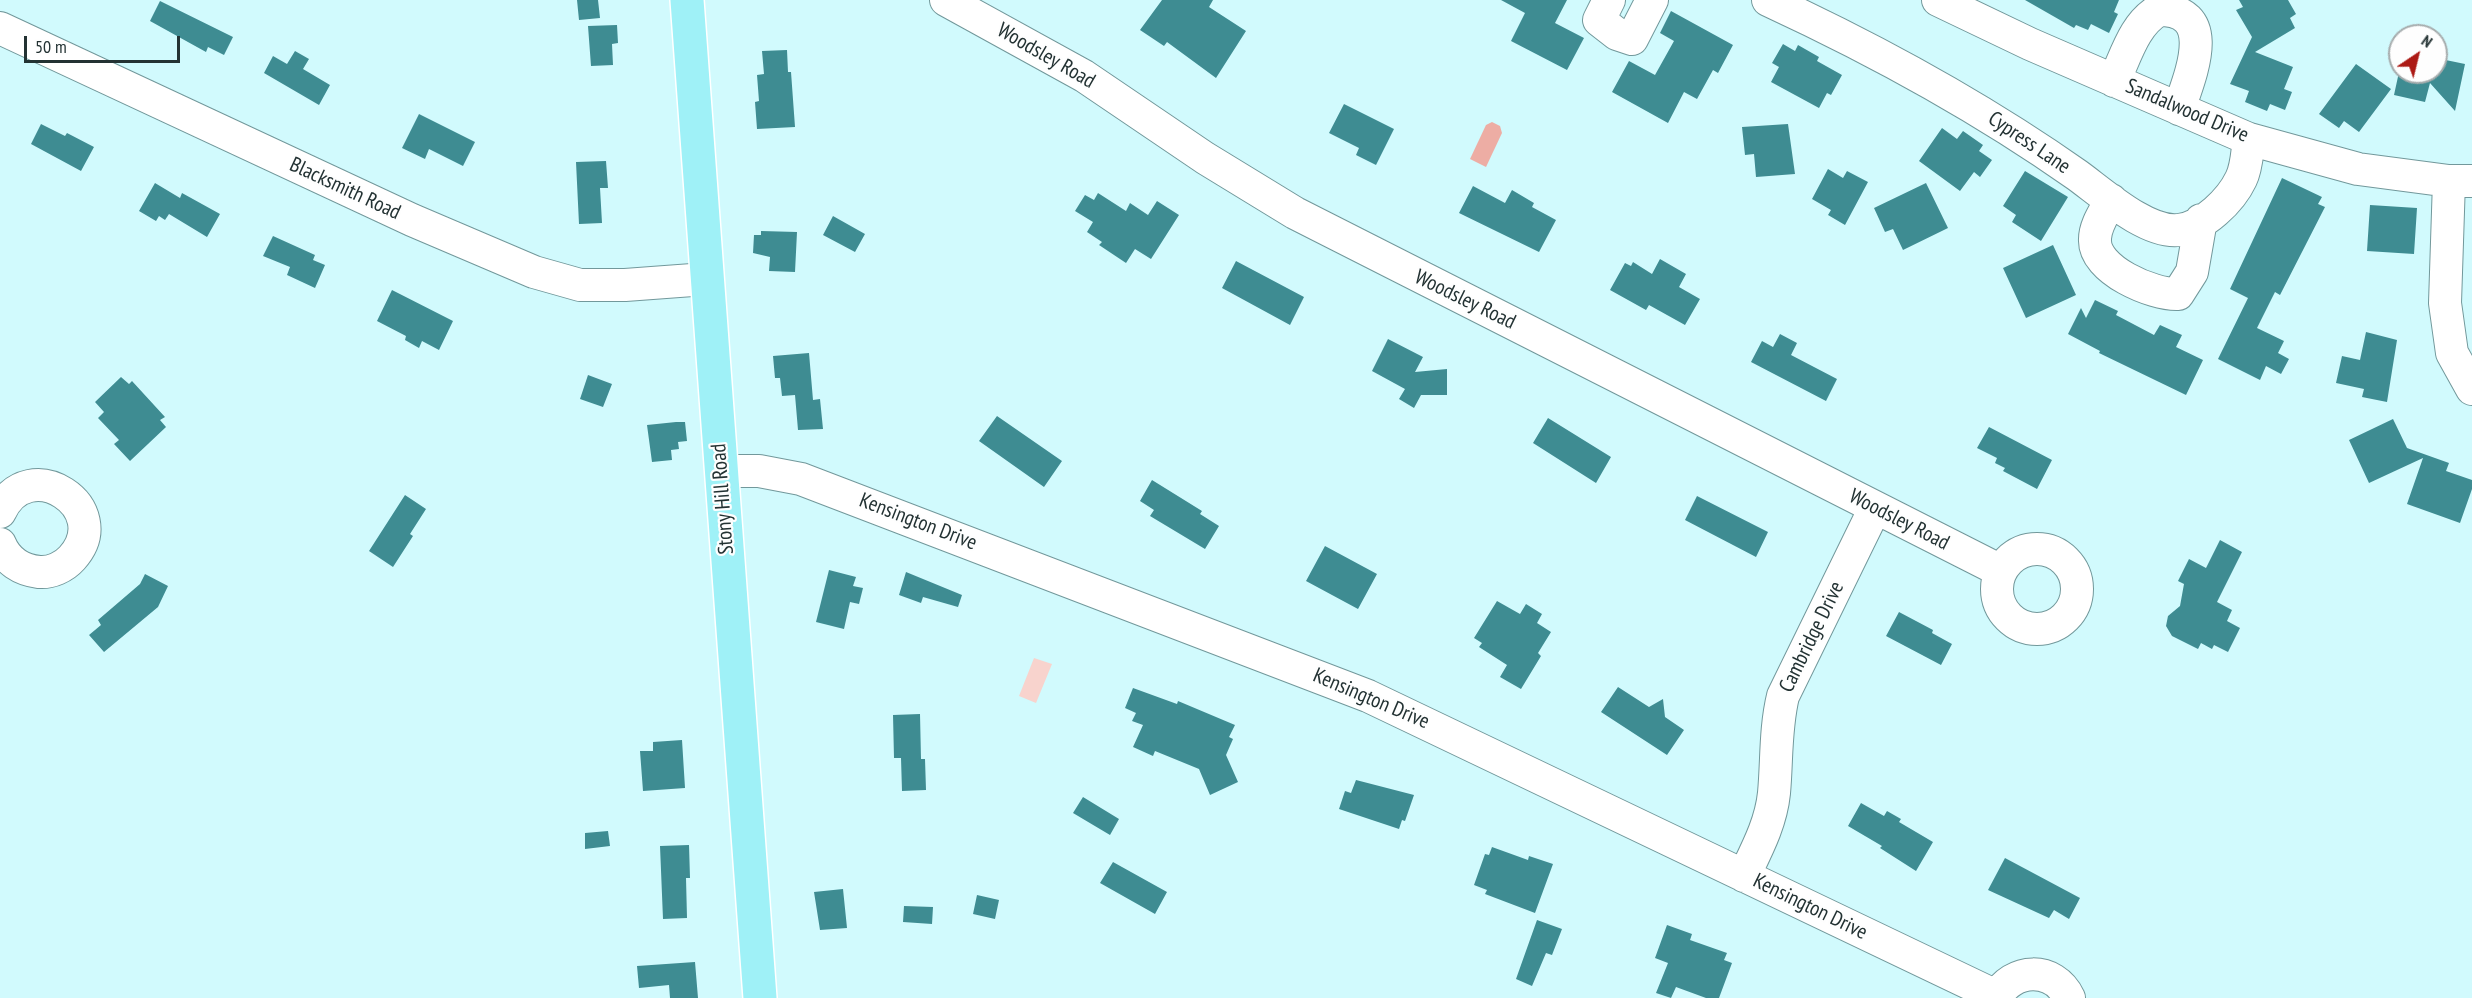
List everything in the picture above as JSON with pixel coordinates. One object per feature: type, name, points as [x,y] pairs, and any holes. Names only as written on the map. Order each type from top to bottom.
[{"type":"main road","name":"Stony Hill Road","points":[[687,0],[760,998]]},
{"type":"street","name":"Woodsley Road","points":[[946,0],[1084,76],[1206,158],[1295,213],[2001,571]]},
{"type":"street","points":[[1609,0],[1599,21],[1617,34],[1632,39],[1652,0]]},
{"type":"street","name":"Cypress Lane","points":[[1767,0],[1868,47],[1950,92],[2034,145],[2111,200],[2157,227],[2179,230],[2201,220],[2223,204],[2241,179],[2249,139]]},
{"type":"street","name":"Sandalwood Drive","points":[[1938,0],[2114,81],[2249,139],[2358,169],[2460,181],[2445,303],[2452,353],[2472,389]]},
{"type":"street","points":[[2114,81],[2140,25],[2159,10],[2178,14],[2192,24],[2196,34],[2195,60],[2179,109]]},
{"type":"street","name":"Blacksmith Road","points":[[0,28],[412,220],[534,272],[580,285],[625,285],[706,279]]},
{"type":"street","points":[[2111,200],[2097,226],[2094,240],[2098,254],[2109,266],[2140,286],[2164,295],[2178,294],[2192,272],[2201,220]]},
{"type":"street","name":"Kensington Drive","points":[[721,471],[781,474],[829,488],[1330,680],[1438,728],[1996,997],[2010,981],[2030,974],[2050,978],[2059,984],[2069,998]]},
{"type":"street","points":[[0,510],[8,498],[20,490],[33,485],[47,485],[60,489],[71,497],[80,508],[84,522],[84,535],[80,549],[71,560],[58,569],[43,572],[28,571],[15,564],[4,553],[0,544]]},
{"type":"street","name":"Cambridge Drive","points":[[1744,876],[1764,836],[1772,808],[1778,719],[1783,696],[1875,508]]},
{"type":"shaded area","points":[[1492,122],[1500,126],[1502,133],[1486,167],[1470,159],[1486,125]]},
{"type":"shaded area","points":[[1034,658],[1052,664],[1036,703],[1019,696]]},
{"type":"building","points":[[577,0],[598,0],[600,18],[579,20]]},
{"type":"building","points":[[1162,0],[1213,0],[1209,7],[1246,31],[1216,78],[1167,42],[1164,46],[1140,30]]},
{"type":"building","points":[[1501,0],[1567,0],[1555,23],[1584,38],[1567,70],[1511,41],[1525,13]]},
{"type":"building","points":[[2025,0],[2119,0],[2114,12],[2118,14],[2109,33],[2091,24],[2088,30],[2076,25],[2074,28]]},
{"type":"building","points":[[2239,0],[2288,0],[2296,14],[2290,18],[2295,28],[2255,52],[2293,67],[2284,89],[2292,92],[2285,110],[2270,104],[2267,111],[2245,102],[2249,91],[2230,84],[2252,37],[2236,10],[2243,7]]},
{"type":"building","points":[[160,1],[233,37],[224,55],[208,47],[206,52],[150,21]]},
{"type":"building","points":[[1671,11],[1733,45],[1718,73],[1713,70],[1697,99],[1684,92],[1668,123],[1612,92],[1629,61],[1655,75],[1674,41],[1660,33]]},
{"type":"building","points":[[617,25],[618,43],[612,44],[613,65],[591,66],[588,26]]},
{"type":"building","points":[[1783,44],[1795,51],[1798,45],[1819,57],[1817,61],[1842,75],[1831,95],[1827,93],[1819,108],[1771,82],[1779,67],[1772,63]]},
{"type":"building","points":[[787,50],[795,127],[757,129],[755,102],[759,101],[757,75],[764,74],[762,51]]},
{"type":"building","points":[[295,51],[309,59],[303,69],[330,85],[319,105],[264,73],[273,56],[287,64]]},
{"type":"building","points":[[2448,60],[2465,64],[2455,111],[2431,84],[2448,84]]},
{"type":"building","points":[[2356,64],[2391,89],[2359,132],[2344,121],[2339,128],[2319,114]]},
{"type":"building","points":[[2396,84],[2430,84],[2425,102],[2394,95]]},
{"type":"building","points":[[1344,104],[1394,129],[1376,165],[1356,155],[1359,148],[1329,133]]},
{"type":"building","points":[[419,114],[475,142],[463,166],[429,149],[425,159],[402,148]]},
{"type":"building","points":[[41,124],[65,136],[67,133],[94,147],[81,171],[31,144]]},
{"type":"building","points":[[1788,124],[1795,174],[1756,177],[1754,154],[1745,155],[1742,127]]},
{"type":"building","points":[[1942,128],[1957,139],[1963,131],[1983,145],[1979,151],[1992,160],[1980,177],[1974,172],[1960,191],[1919,161]]},
{"type":"building","points":[[606,161],[608,188],[600,188],[602,223],[579,224],[576,162]]},
{"type":"building","points":[[1828,169],[1843,178],[1847,171],[1868,182],[1845,225],[1828,215],[1831,210],[1812,199]]},
{"type":"building","points":[[2025,171],[2068,197],[2041,241],[2012,222],[2016,215],[2003,206]]},
{"type":"building","points":[[2282,178],[2322,197],[2318,204],[2325,207],[2280,295],[2275,292],[2257,328],[2284,341],[2278,353],[2289,359],[2281,374],[2266,366],[2260,380],[2218,359],[2248,298],[2230,289]]},
{"type":"building","points":[[155,183],[180,198],[182,193],[220,214],[207,237],[169,214],[165,220],[159,216],[156,221],[139,211]]},
{"type":"building","points":[[1926,183],[1948,228],[1903,250],[1893,229],[1885,232],[1874,208]]},
{"type":"building","points":[[1473,186],[1505,203],[1512,190],[1534,203],[1532,207],[1556,220],[1539,252],[1459,213]]},
{"type":"building","points":[[1098,193],[1126,211],[1130,203],[1148,215],[1157,201],[1179,215],[1151,259],[1135,249],[1126,263],[1099,245],[1102,242],[1087,232],[1093,222],[1075,211],[1085,195],[1094,200]]},
{"type":"building","points":[[2370,205],[2417,208],[2414,254],[2367,251]]},
{"type":"building","points":[[833,216],[865,234],[855,252],[823,235]]},
{"type":"building","points":[[761,231],[797,232],[795,272],[769,271],[770,257],[753,253],[754,235],[761,235]]},
{"type":"building","points":[[273,236],[315,255],[313,260],[325,265],[315,288],[287,275],[290,267],[263,256]]},
{"type":"building","points":[[2053,245],[2076,295],[2026,318],[2003,268]]},
{"type":"building","points":[[1660,259],[1686,274],[1679,287],[1700,299],[1685,325],[1649,305],[1646,310],[1610,290],[1625,263],[1631,266],[1633,262],[1652,274]]},
{"type":"building","points":[[1236,261],[1304,297],[1290,325],[1222,288]]},
{"type":"building","points":[[392,290],[453,321],[439,350],[422,341],[419,348],[405,340],[406,336],[377,321]]},
{"type":"building","points":[[2095,300],[2118,311],[2116,315],[2154,335],[2160,325],[2182,335],[2176,347],[2203,360],[2186,395],[2099,353],[2100,351],[2068,334],[2081,308],[2086,318]]},
{"type":"building","points":[[2366,332],[2397,340],[2387,402],[2362,397],[2364,389],[2336,383],[2342,356],[2360,360]]},
{"type":"building","points":[[1780,334],[1797,343],[1791,355],[1837,379],[1826,401],[1751,362],[1762,341],[1773,347]]},
{"type":"building","points":[[1388,339],[1423,357],[1415,372],[1447,369],[1447,395],[1421,395],[1414,408],[1399,399],[1405,389],[1372,371]]},
{"type":"building","points":[[809,353],[813,400],[820,399],[823,429],[798,430],[795,395],[782,396],[780,378],[775,378],[773,356]]},
{"type":"building","points":[[588,375],[612,384],[603,407],[580,399]]},
{"type":"building","points":[[121,377],[129,384],[132,381],[165,417],[160,420],[166,427],[130,461],[114,444],[119,440],[98,418],[104,412],[95,402]]},
{"type":"building","points":[[997,416],[1062,461],[1044,487],[979,441]]},
{"type":"building","points":[[1548,418],[1611,457],[1596,483],[1533,443]]},
{"type":"building","points":[[2393,419],[2407,448],[2449,463],[2446,471],[2472,480],[2472,489],[2460,523],[2407,504],[2423,458],[2369,483],[2349,440]]},
{"type":"building","points":[[685,422],[687,441],[678,442],[679,449],[671,450],[672,460],[652,462],[647,425]]},
{"type":"building","points":[[1989,427],[2052,460],[2037,489],[2003,471],[2005,468],[1995,463],[1997,458],[1977,448]]},
{"type":"building","points":[[1152,480],[1202,511],[1200,514],[1219,526],[1205,549],[1150,516],[1154,510],[1140,501]]},
{"type":"building","points":[[405,495],[426,509],[410,534],[413,536],[393,567],[369,551]]},
{"type":"building","points":[[1697,496],[1768,532],[1756,557],[1685,520]]},
{"type":"building","points":[[2220,540],[2242,552],[2217,602],[2232,610],[2227,621],[2240,628],[2228,652],[2214,645],[2212,649],[2201,643],[2198,649],[2172,636],[2166,626],[2168,616],[2180,606],[2184,584],[2178,581],[2189,559],[2206,568]]},
{"type":"building","points":[[1325,546],[1377,574],[1358,609],[1306,581]]},
{"type":"building","points":[[829,570],[856,577],[853,586],[863,588],[859,604],[850,602],[844,629],[816,622]]},
{"type":"building","points":[[906,572],[962,595],[958,607],[923,597],[921,603],[899,595]]},
{"type":"building","points":[[145,574],[168,586],[158,607],[104,652],[89,635],[101,625],[98,620],[140,584]]},
{"type":"building","points":[[1497,601],[1520,614],[1526,604],[1542,614],[1537,623],[1551,632],[1538,653],[1541,656],[1521,689],[1500,677],[1507,665],[1479,647],[1482,643],[1474,638]]},
{"type":"building","points":[[1899,612],[1933,630],[1932,633],[1952,644],[1941,665],[1886,636]]},
{"type":"building","points":[[1618,687],[1649,707],[1663,699],[1665,717],[1684,730],[1667,755],[1601,712]]},
{"type":"building","points":[[1133,688],[1177,704],[1178,701],[1235,725],[1229,737],[1233,739],[1226,755],[1238,782],[1210,795],[1199,769],[1155,751],[1153,756],[1133,747],[1143,725],[1132,721],[1136,713],[1125,708]]},
{"type":"building","points":[[920,714],[921,759],[925,759],[926,790],[902,791],[901,758],[894,758],[893,715]]},
{"type":"building","points":[[682,740],[685,788],[643,791],[640,751],[653,751],[653,742]]},
{"type":"building","points":[[1356,780],[1414,795],[1405,821],[1402,820],[1399,829],[1339,809],[1345,791],[1351,793]]},
{"type":"building","points":[[1083,797],[1119,819],[1110,835],[1073,813]]},
{"type":"building","points":[[1861,803],[1884,816],[1887,811],[1901,819],[1899,822],[1933,842],[1916,871],[1880,848],[1882,846],[1848,826]]},
{"type":"building","points":[[608,831],[610,846],[585,849],[585,833]]},
{"type":"building","points":[[689,845],[690,878],[686,878],[687,918],[663,919],[660,846]]},
{"type":"building","points":[[1492,847],[1528,860],[1529,856],[1553,864],[1535,913],[1485,894],[1487,890],[1474,885],[1485,854],[1489,855]]},
{"type":"building","points":[[2005,858],[2080,898],[2069,919],[2054,910],[2049,918],[1988,890]]},
{"type":"building","points":[[1113,862],[1167,892],[1155,914],[1100,883]]},
{"type":"building","points":[[843,889],[847,928],[820,930],[814,892]]},
{"type":"building","points":[[977,895],[999,900],[995,919],[973,914]]},
{"type":"building","points":[[904,906],[933,907],[932,924],[903,922]]},
{"type":"building","points":[[1537,920],[1562,929],[1552,955],[1546,953],[1532,986],[1516,979]]},
{"type":"building","points":[[1667,925],[1692,934],[1690,940],[1727,953],[1724,960],[1732,963],[1719,998],[1706,998],[1676,987],[1671,998],[1656,993],[1668,963],[1655,958]]},
{"type":"building","points":[[695,962],[698,998],[670,998],[669,985],[639,988],[637,966]]}]
